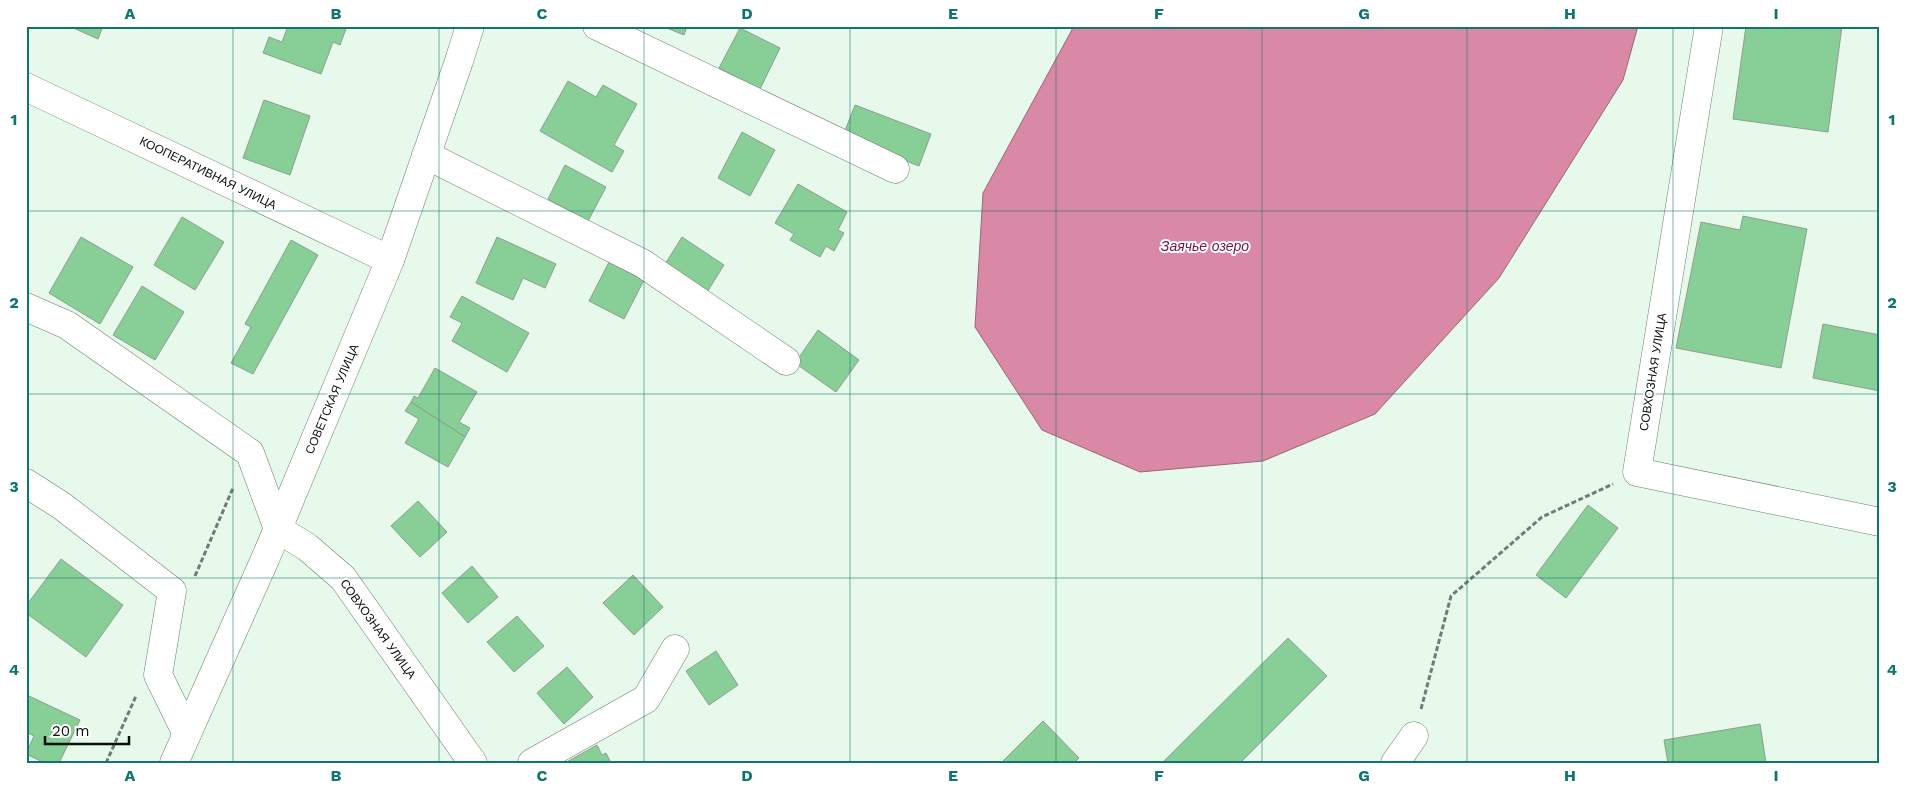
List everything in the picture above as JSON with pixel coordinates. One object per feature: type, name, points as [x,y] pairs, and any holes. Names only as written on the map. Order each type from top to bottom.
[{"type":"street","name":"СОВЕТСКАЯ УЛИЦА","points":[[174,763],[266,557],[390,260],[470,26]]},
{"type":"street","points":[[597,26],[895,169]]},
{"type":"street","name":"СОВХОЗНАЯ УЛИЦА","points":[[1637,472],[1709,26]]},
{"type":"street","name":"КООПЕРАТИВНАЯ УЛИЦА","points":[[26,87],[390,260]]},
{"type":"street","points":[[426,155],[642,263],[786,361]]},
{"type":"street","points":[[26,307],[67,324],[250,453],[278,529]]},
{"type":"street","points":[[1637,472],[1880,522]]},
{"type":"street","points":[[26,483],[62,506],[172,591],[158,674],[187,734]]},
{"type":"street","name":"СОВХОЗНАЯ УЛИЦА","points":[[278,529],[307,547],[342,578],[473,763]]},
{"type":"street","points":[[532,763],[646,699],[675,649]]},
{"type":"street","points":[[1395,763],[1414,736]]},
{"type":"path","points":[[1414,736],[1450,596],[1542,518],[1637,472]]},
{"type":"path","points":[[196,574],[223,509]]},
{"type":"water","name":"Заячье озеро","points":[[1074,26],[1638,26],[1623,80],[1499,278],[1375,414],[1263,461],[1140,472],[1042,430],[975,327],[983,193]]},
{"type":"building","points":[[69,26],[103,26],[98,39]]},
{"type":"building","points":[[288,26],[347,26],[340,45],[333,42],[321,74],[263,53],[269,37],[282,42]]},
{"type":"building","points":[[662,26],[687,26],[684,35]]},
{"type":"building","points":[[1746,26],[1842,26],[1828,132],[1733,119]]},
{"type":"building","points":[[740,28],[780,48],[760,89],[719,68]]},
{"type":"building","points":[[568,81],[596,97],[603,85],[637,104],[614,145],[624,151],[612,172],[540,131]]},
{"type":"building","points":[[264,100],[310,116],[290,175],[243,158]]},
{"type":"building","points":[[855,105],[931,134],[919,166],[843,136]]},
{"type":"building","points":[[742,132],[775,150],[750,196],[718,178]]},
{"type":"building","points":[[565,165],[606,187],[588,221],[548,199]]},
{"type":"building","points":[[798,184],[847,212],[838,230],[844,233],[834,251],[826,246],[820,257],[790,240],[794,234],[775,223]]},
{"type":"building","points":[[1743,216],[1807,229],[1781,368],[1676,348],[1701,222],[1740,230]]},
{"type":"building","points":[[182,217],[224,242],[195,290],[154,265]]},
{"type":"building","points":[[81,237],[133,267],[100,324],[49,293]]},
{"type":"building","points":[[497,237],[556,264],[545,288],[523,278],[513,300],[476,283]]},
{"type":"building","points":[[682,237],[724,265],[704,297],[662,269]]},
{"type":"building","points":[[291,240],[318,255],[253,374],[231,363],[251,327],[245,324]]},
{"type":"building","points":[[609,262],[644,280],[624,319],[589,301]]},
{"type":"building","points":[[142,286],[184,312],[155,360],[113,335]]},
{"type":"building","points":[[462,296],[529,333],[507,372],[452,341],[462,323],[450,317]]},
{"type":"building","points":[[1823,324],[1880,335],[1880,391],[1813,378]]},
{"type":"building","points":[[818,330],[859,360],[836,392],[795,363]]},
{"type":"building","points":[[435,368],[477,392],[459,422],[470,428],[465,437],[411,402],[414,396],[418,398]]},
{"type":"building","points":[[411,402],[465,437],[448,467],[405,443],[419,419],[405,411]]},
{"type":"building","points":[[418,501],[447,532],[420,557],[391,526]]},
{"type":"building","points":[[1588,505],[1618,528],[1566,598],[1536,575]]},
{"type":"building","points":[[61,559],[123,605],[86,657],[26,613],[26,606]]},
{"type":"building","points":[[472,566],[498,597],[468,623],[442,593]]},
{"type":"building","points":[[633,575],[663,607],[634,635],[603,603]]},
{"type":"building","points":[[517,616],[544,646],[514,672],[487,642]]},
{"type":"building","points":[[1288,638],[1327,676],[1240,763],[1162,763]]},
{"type":"building","points":[[716,651],[738,685],[709,705],[686,671]]},
{"type":"building","points":[[567,667],[593,697],[564,724],[537,693]]},
{"type":"building","points":[[29,696],[80,720],[59,763],[45,763],[26,754],[34,736],[26,732],[26,703]]},
{"type":"building","points":[[1043,721],[1079,758],[1074,763],[1001,763]]},
{"type":"building","points":[[1760,724],[1766,763],[1668,763],[1664,740]]},
{"type":"building","points":[[597,745],[602,755],[606,753],[611,763],[565,763]]}]
